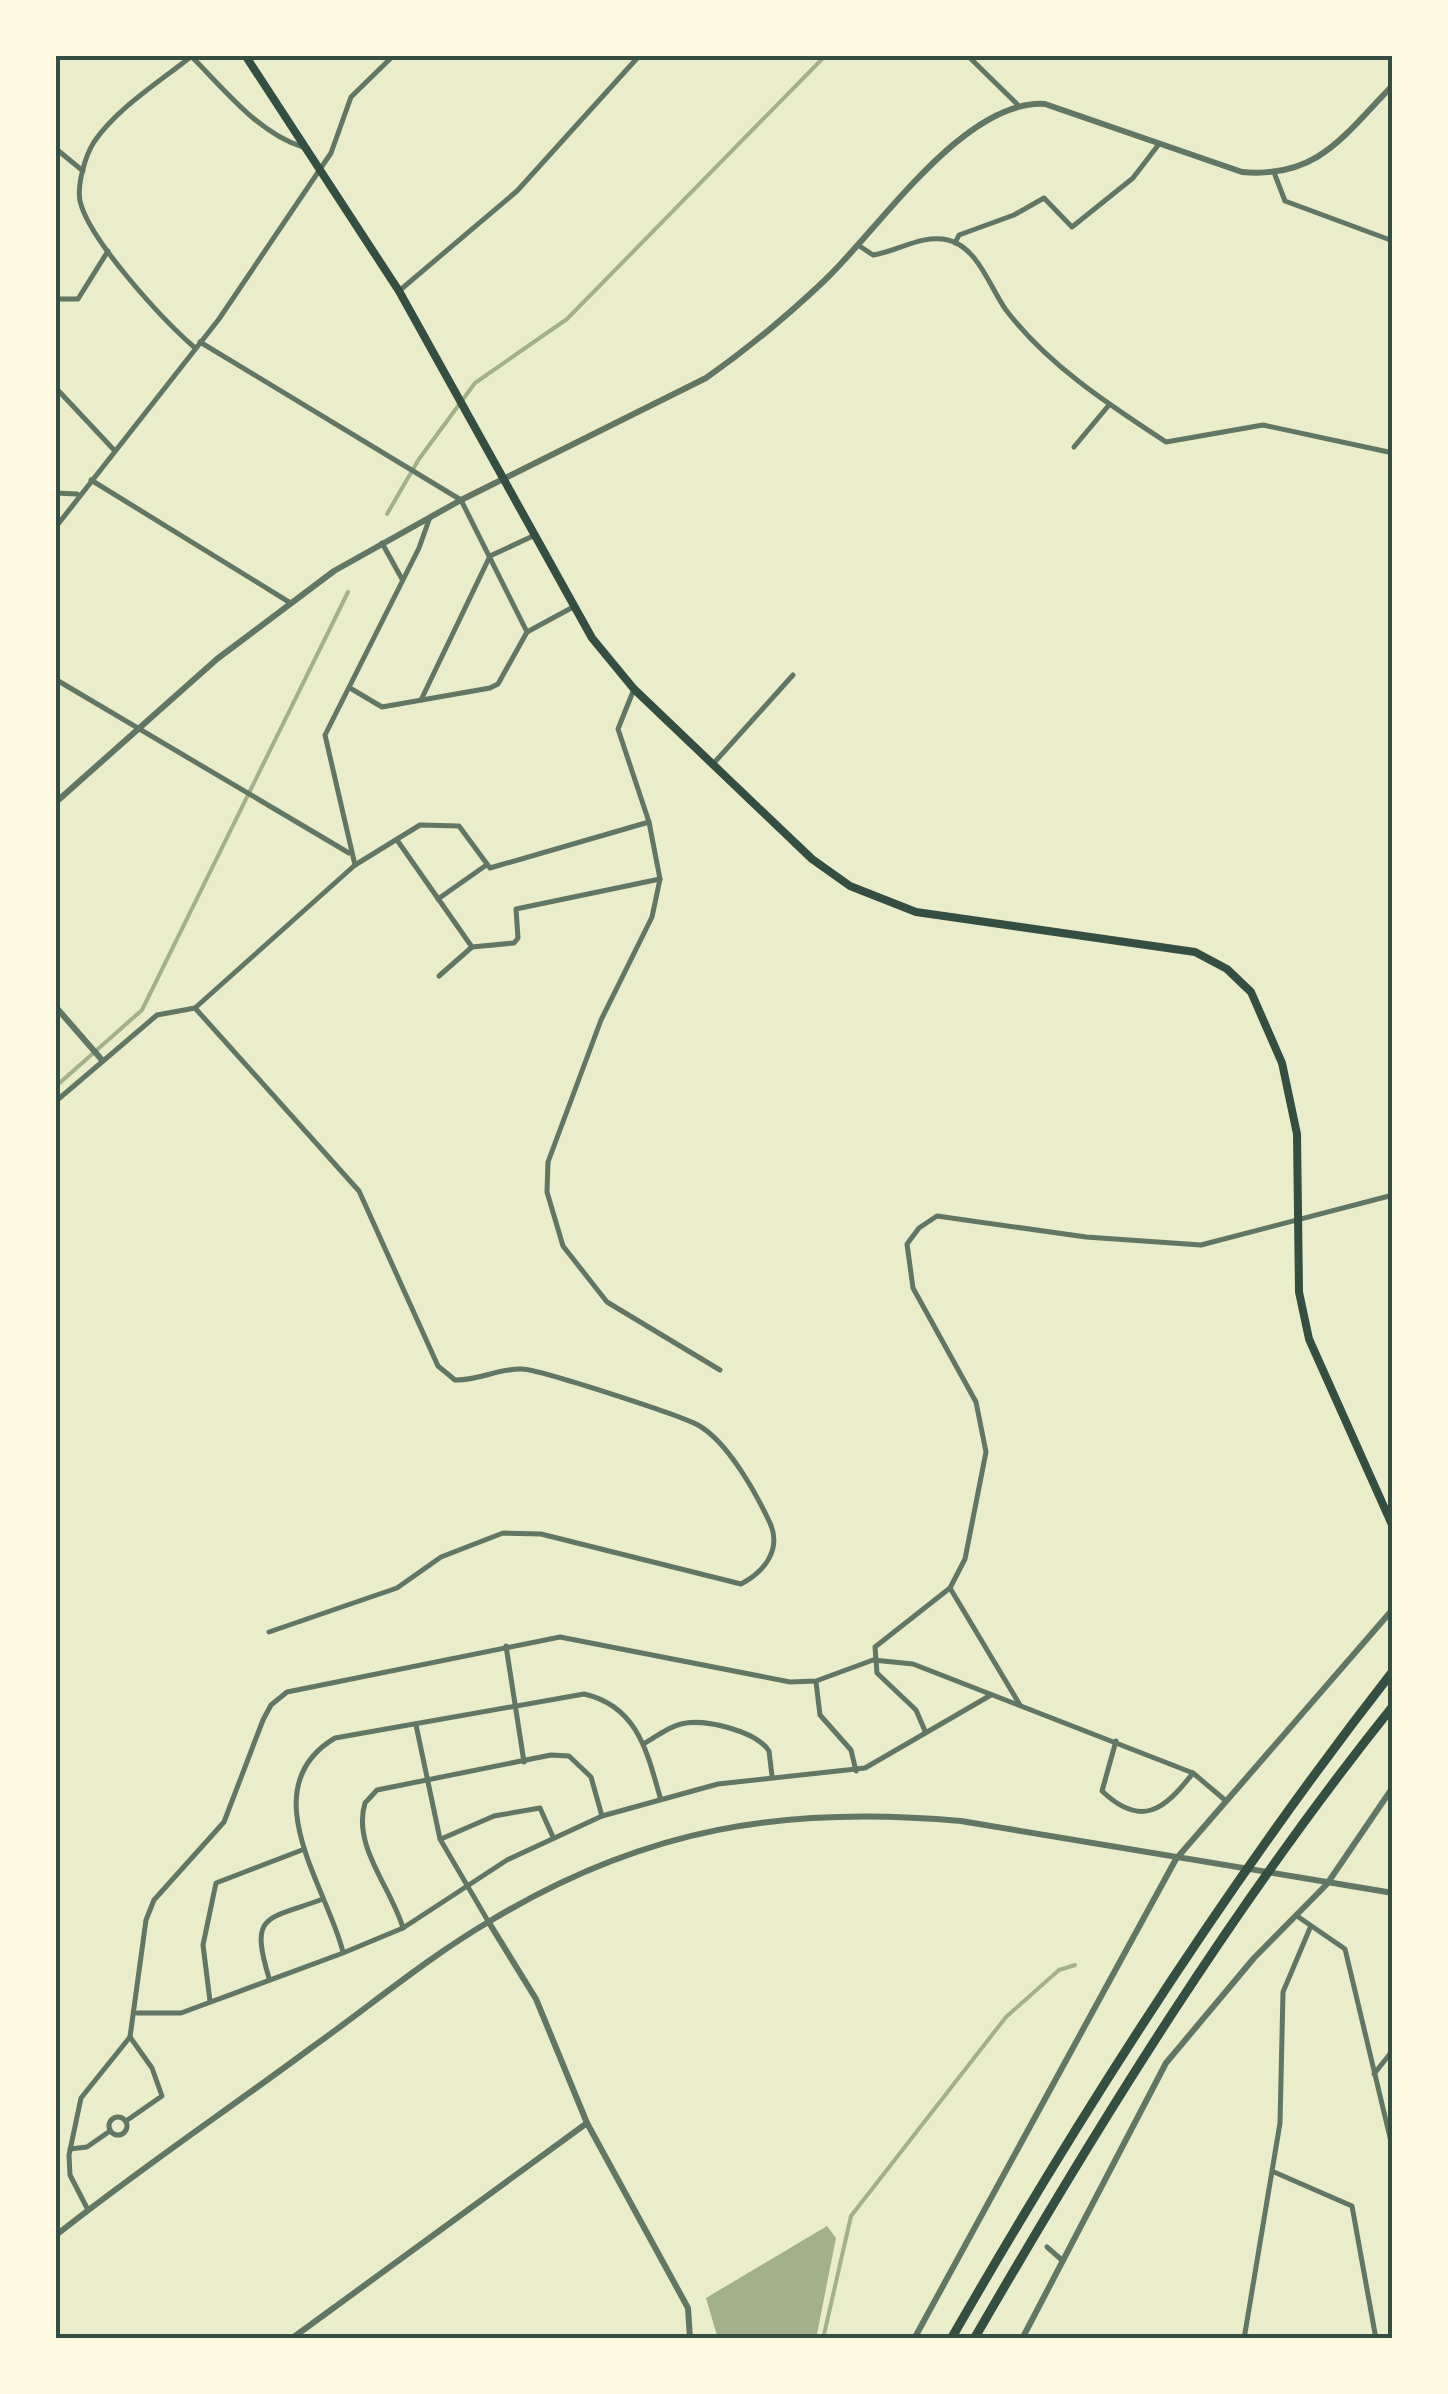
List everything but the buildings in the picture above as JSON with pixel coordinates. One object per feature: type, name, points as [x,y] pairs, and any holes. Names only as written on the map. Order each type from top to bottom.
[{"type":"highway","points":[[951,2339],[1084,2118],[1224,1902],[1393,1671]]},
{"type":"highway","points":[[974,2339],[1084,2155],[1229,1930],[1393,1706]]},
{"type":"main road","points":[[244,55],[398,291],[508,480],[592,638],[634,689],[812,859],[850,886],[934,916],[1195,952],[1234,974],[1257,1002],[1293,1098],[1299,1292],[1310,1339],[1393,1526]]},
{"type":"street","points":[[308,149],[275,133],[192,55],[95,141],[79,195],[83,210],[108,251],[168,325],[461,500],[527,632]]},
{"type":"street","points":[[55,528],[197,344],[318,166],[331,153],[351,97],[394,55]]},
{"type":"street","points":[[398,291],[516,191],[640,55]]},
{"type":"street","points":[[967,55],[1017,104]]},
{"type":"street","points":[[55,803],[288,602],[430,516],[706,378],[778,324],[958,141],[1017,104],[1045,104],[1242,172],[1275,175],[1325,154],[1393,85]]},
{"type":"street","points":[[955,244],[958,234],[1014,215],[1044,198],[1072,228],[1133,178],[1158,144]]},
{"type":"street","points":[[55,148],[83,172]]},
{"type":"street","points":[[1275,175],[1285,201],[1393,241]]},
{"type":"street","points":[[858,245],[874,255],[921,240],[955,244],[966,250],[1007,310],[1055,363],[1109,405],[1171,444],[1263,426],[1393,453]]},
{"type":"street","points":[[55,300],[78,300],[108,251]]},
{"type":"street","points":[[55,386],[115,451]]},
{"type":"street","points":[[1074,447],[1109,405]]},
{"type":"street","points":[[91,480],[288,602]]},
{"type":"street","points":[[55,493],[78,494]]},
{"type":"street","points":[[355,865],[324,735],[430,516]]},
{"type":"street","points":[[421,700],[490,556],[536,534]]},
{"type":"street","points":[[382,542],[402,579]]},
{"type":"street","points":[[350,688],[382,707],[498,684],[527,632],[574,606]]},
{"type":"street","points":[[713,764],[792,675]]},
{"type":"street","points":[[55,679],[350,854]]},
{"type":"street","points":[[634,689],[618,729],[649,822],[660,879],[652,917],[601,1020],[562,1121],[548,1162],[547,1192],[563,1246],[607,1302],[720,1370]]},
{"type":"street","points":[[438,898],[485,866],[649,822]]},
{"type":"street","points":[[55,1102],[157,1015],[195,1008],[355,865],[420,825],[455,824],[485,866]]},
{"type":"street","points":[[397,840],[472,947]]},
{"type":"street","points":[[439,976],[472,947],[514,943],[518,938],[516,908],[660,879]]},
{"type":"street","points":[[55,1006],[102,1060]]},
{"type":"street","points":[[195,1008],[359,1191],[438,1366],[455,1380],[525,1369],[699,1426],[725,1453],[763,1508],[775,1535],[771,1556],[758,1576],[741,1584],[541,1534],[503,1533],[441,1557],[397,1588],[269,1632]]},
{"type":"street","points":[[925,1731],[916,1710],[877,1672],[873,1660],[876,1647],[950,1588],[966,1560],[982,1476],[985,1434],[976,1402],[913,1288],[907,1244],[919,1228],[944,1216],[1086,1237],[1200,1246],[1393,1196]]},
{"type":"street","points":[[950,1588],[1020,1705]]},
{"type":"street","points":[[914,2339],[1051,2080],[1176,1859],[1393,1608]]},
{"type":"street","points":[[88,2210],[70,2175],[70,2149],[81,2098],[130,2037],[151,1907],[224,1822],[271,1704],[287,1692],[506,1646],[578,1637],[790,1682],[816,1681],[873,1660],[913,1664],[1194,1773],[1225,1800]]},
{"type":"street","points":[[506,1646],[524,1762]]},
{"type":"street","points":[[816,1681],[820,1715],[851,1750],[856,1771]]},
{"type":"street","points":[[136,2012],[181,2013],[403,1928],[552,1837],[602,1816],[660,1797],[772,1776],[856,1771],[992,1694]]},
{"type":"street","points":[[343,1953],[302,1850],[298,1799],[305,1770],[316,1751],[335,1738],[571,1696],[594,1696],[621,1710],[644,1744],[660,1797]]},
{"type":"street","points":[[644,1744],[675,1726],[692,1722],[752,1735],[769,1751],[772,1776]]},
{"type":"street","points":[[416,1726],[440,1840],[554,2035],[587,2122],[688,2308],[690,2339]]},
{"type":"street","points":[[1116,1740],[1102,1791],[1112,1801],[1154,1812],[1164,1807],[1194,1773]]},
{"type":"street","points":[[403,1928],[395,1899],[368,1852],[361,1816],[364,1803],[377,1790],[551,1756],[578,1761],[591,1776],[602,1816]]},
{"type":"street","points":[[1022,2339],[1166,2063],[1254,1958],[1327,1884],[1393,1787]]},
{"type":"street","points":[[440,1840],[494,1816],[540,1808],[552,1837]]},
{"type":"street","points":[[55,2236],[488,1921],[584,1871],[648,1846],[783,1818],[851,1813],[961,1821],[1393,1893]]},
{"type":"street","points":[[210,2001],[203,1945],[216,1883],[302,1850]]},
{"type":"street","points":[[269,1978],[257,1936],[260,1929],[277,1916],[324,1899]]},
{"type":"street","points":[[1296,1916],[1310,1928],[1337,1939],[1345,1949],[1393,2150]]},
{"type":"street","points":[[1244,2339],[1274,2172],[1284,2067],[1284,1992],[1310,1928]]},
{"type":"street","points":[[110,2130],[123,2134],[126,2121],[162,2096],[152,2068],[130,2037]]},
{"type":"street","points":[[1374,2074],[1393,2050]]},
{"type":"street","points":[[1383,2110],[1393,2114]]},
{"type":"street","points":[[70,2149],[87,2146],[110,2130],[115,2118],[126,2121]]},
{"type":"street","points":[[290,2339],[587,2122]]},
{"type":"street","points":[[1274,2172],[1352,2206],[1376,2339]]},
{"type":"street","points":[[1047,2248],[1063,2261]]},
{"type":"street","points":[[55,2332],[60,2339]]},
{"type":"shaded area","points":[[827,2226],[836,2238],[816,2339],[718,2339],[706,2298]]},
{"type":"waterway","points":[[387,514],[419,459],[475,383],[567,319],[826,55]]},
{"type":"waterway","points":[[55,1087],[142,1010],[348,592]]},
{"type":"waterway","points":[[823,2339],[851,2216],[1006,2017],[1059,1970],[1075,1965]]}]
